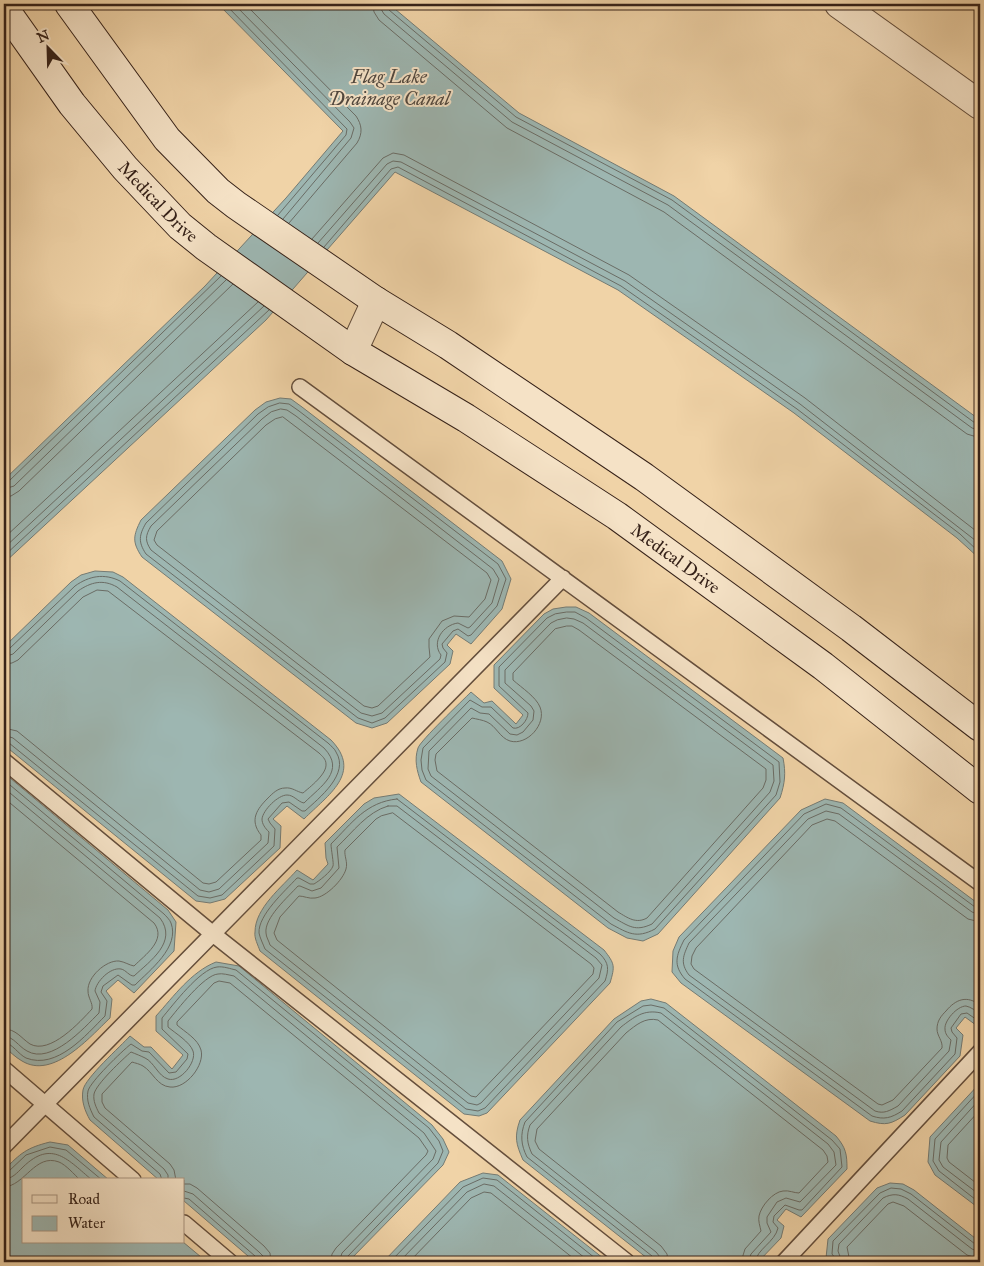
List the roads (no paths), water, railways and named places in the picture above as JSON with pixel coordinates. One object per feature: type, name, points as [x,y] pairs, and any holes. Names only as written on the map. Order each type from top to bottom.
[{"type":"street","points":[[68,4],[167,139],[218,190],[236,205],[370,297],[448,346],[644,477],[851,628],[980,727]]},
{"type":"street","points":[[839,4],[980,105]]},
{"type":"street","name":"Medical Drive","points":[[4,8],[72,104],[125,168],[180,226],[330,336],[466,418],[617,516],[823,666],[980,790]]},
{"type":"street","points":[[353,351],[370,297]]},
{"type":"lane","points":[[300,387],[980,883]]},
{"type":"lane","points":[[4,1146],[563,578]]},
{"type":"lane","points":[[4,761],[213,934],[628,1262]]},
{"type":"lane","points":[[784,1262],[980,1052]]},
{"type":"lane","points":[[4,1069],[131,1178]]},
{"type":"lane","points":[[185,1224],[230,1262]]},
{"type":"water","name":"Flag Lake Drainage Canal","points":[[218,4],[389,4],[519,113],[674,196],[980,420],[980,559],[957,538],[794,413],[618,290],[395,172],[266,320],[4,563],[4,480],[205,286],[286,198],[343,131]]},
{"type":"water","points":[[280,398],[291,399],[302,407],[502,561],[511,579],[502,609],[471,644],[456,634],[447,645],[453,651],[450,664],[387,723],[372,728],[356,723],[142,557],[136,547],[135,535],[141,520],[255,410],[266,402]]},
{"type":"water","points":[[95,571],[113,572],[123,577],[331,740],[340,752],[344,763],[343,773],[332,792],[304,819],[287,806],[273,819],[281,826],[280,848],[225,899],[210,903],[196,901],[4,745],[4,647],[71,582],[81,575]]},
{"type":"water","points":[[576,607],[589,613],[783,758],[784,778],[780,798],[658,934],[643,941],[627,938],[608,928],[421,782],[417,770],[416,757],[420,744],[471,692],[484,703],[492,701],[516,724],[523,715],[494,688],[494,665],[544,614],[553,609]]},
{"type":"water","points":[[4,773],[168,910],[176,922],[174,951],[134,993],[118,980],[106,991],[112,999],[110,1018],[70,1054],[46,1065],[34,1065],[22,1061],[4,1046]]},
{"type":"water","points":[[399,794],[604,950],[613,965],[610,983],[487,1113],[479,1116],[464,1114],[260,951],[256,939],[256,923],[264,906],[297,870],[313,880],[328,864],[325,843],[364,804],[374,798]]},
{"type":"water","points":[[825,799],[843,803],[980,905],[980,1028],[965,1017],[956,1028],[963,1035],[960,1056],[905,1115],[888,1123],[870,1121],[681,983],[672,972],[673,951],[679,937],[801,810]]},
{"type":"water","points":[[216,962],[239,966],[432,1125],[443,1139],[449,1152],[443,1165],[348,1262],[255,1262],[185,1202],[185,1178],[157,1178],[90,1120],[84,1106],[83,1090],[85,1085],[96,1070],[130,1036],[144,1047],[151,1047],[172,1069],[183,1055],[156,1031],[156,1016],[191,978]]},
{"type":"water","points":[[651,999],[666,1003],[836,1136],[844,1148],[847,1169],[801,1217],[786,1209],[777,1220],[784,1226],[781,1238],[758,1262],[652,1262],[523,1160],[517,1145],[516,1136],[520,1120],[614,1019],[641,1001]]},
{"type":"water","points":[[980,1083],[980,1209],[935,1175],[928,1162],[930,1137]]},
{"type":"water","points":[[50,1142],[68,1145],[107,1178],[22,1178],[22,1244],[185,1244],[207,1262],[4,1262],[4,1170],[24,1152]]},
{"type":"water","points":[[483,1173],[498,1175],[608,1262],[383,1262],[460,1182]]},
{"type":"water","points":[[890,1183],[903,1184],[914,1190],[980,1242],[980,1262],[834,1262],[826,1258],[828,1239],[877,1188]]}]
